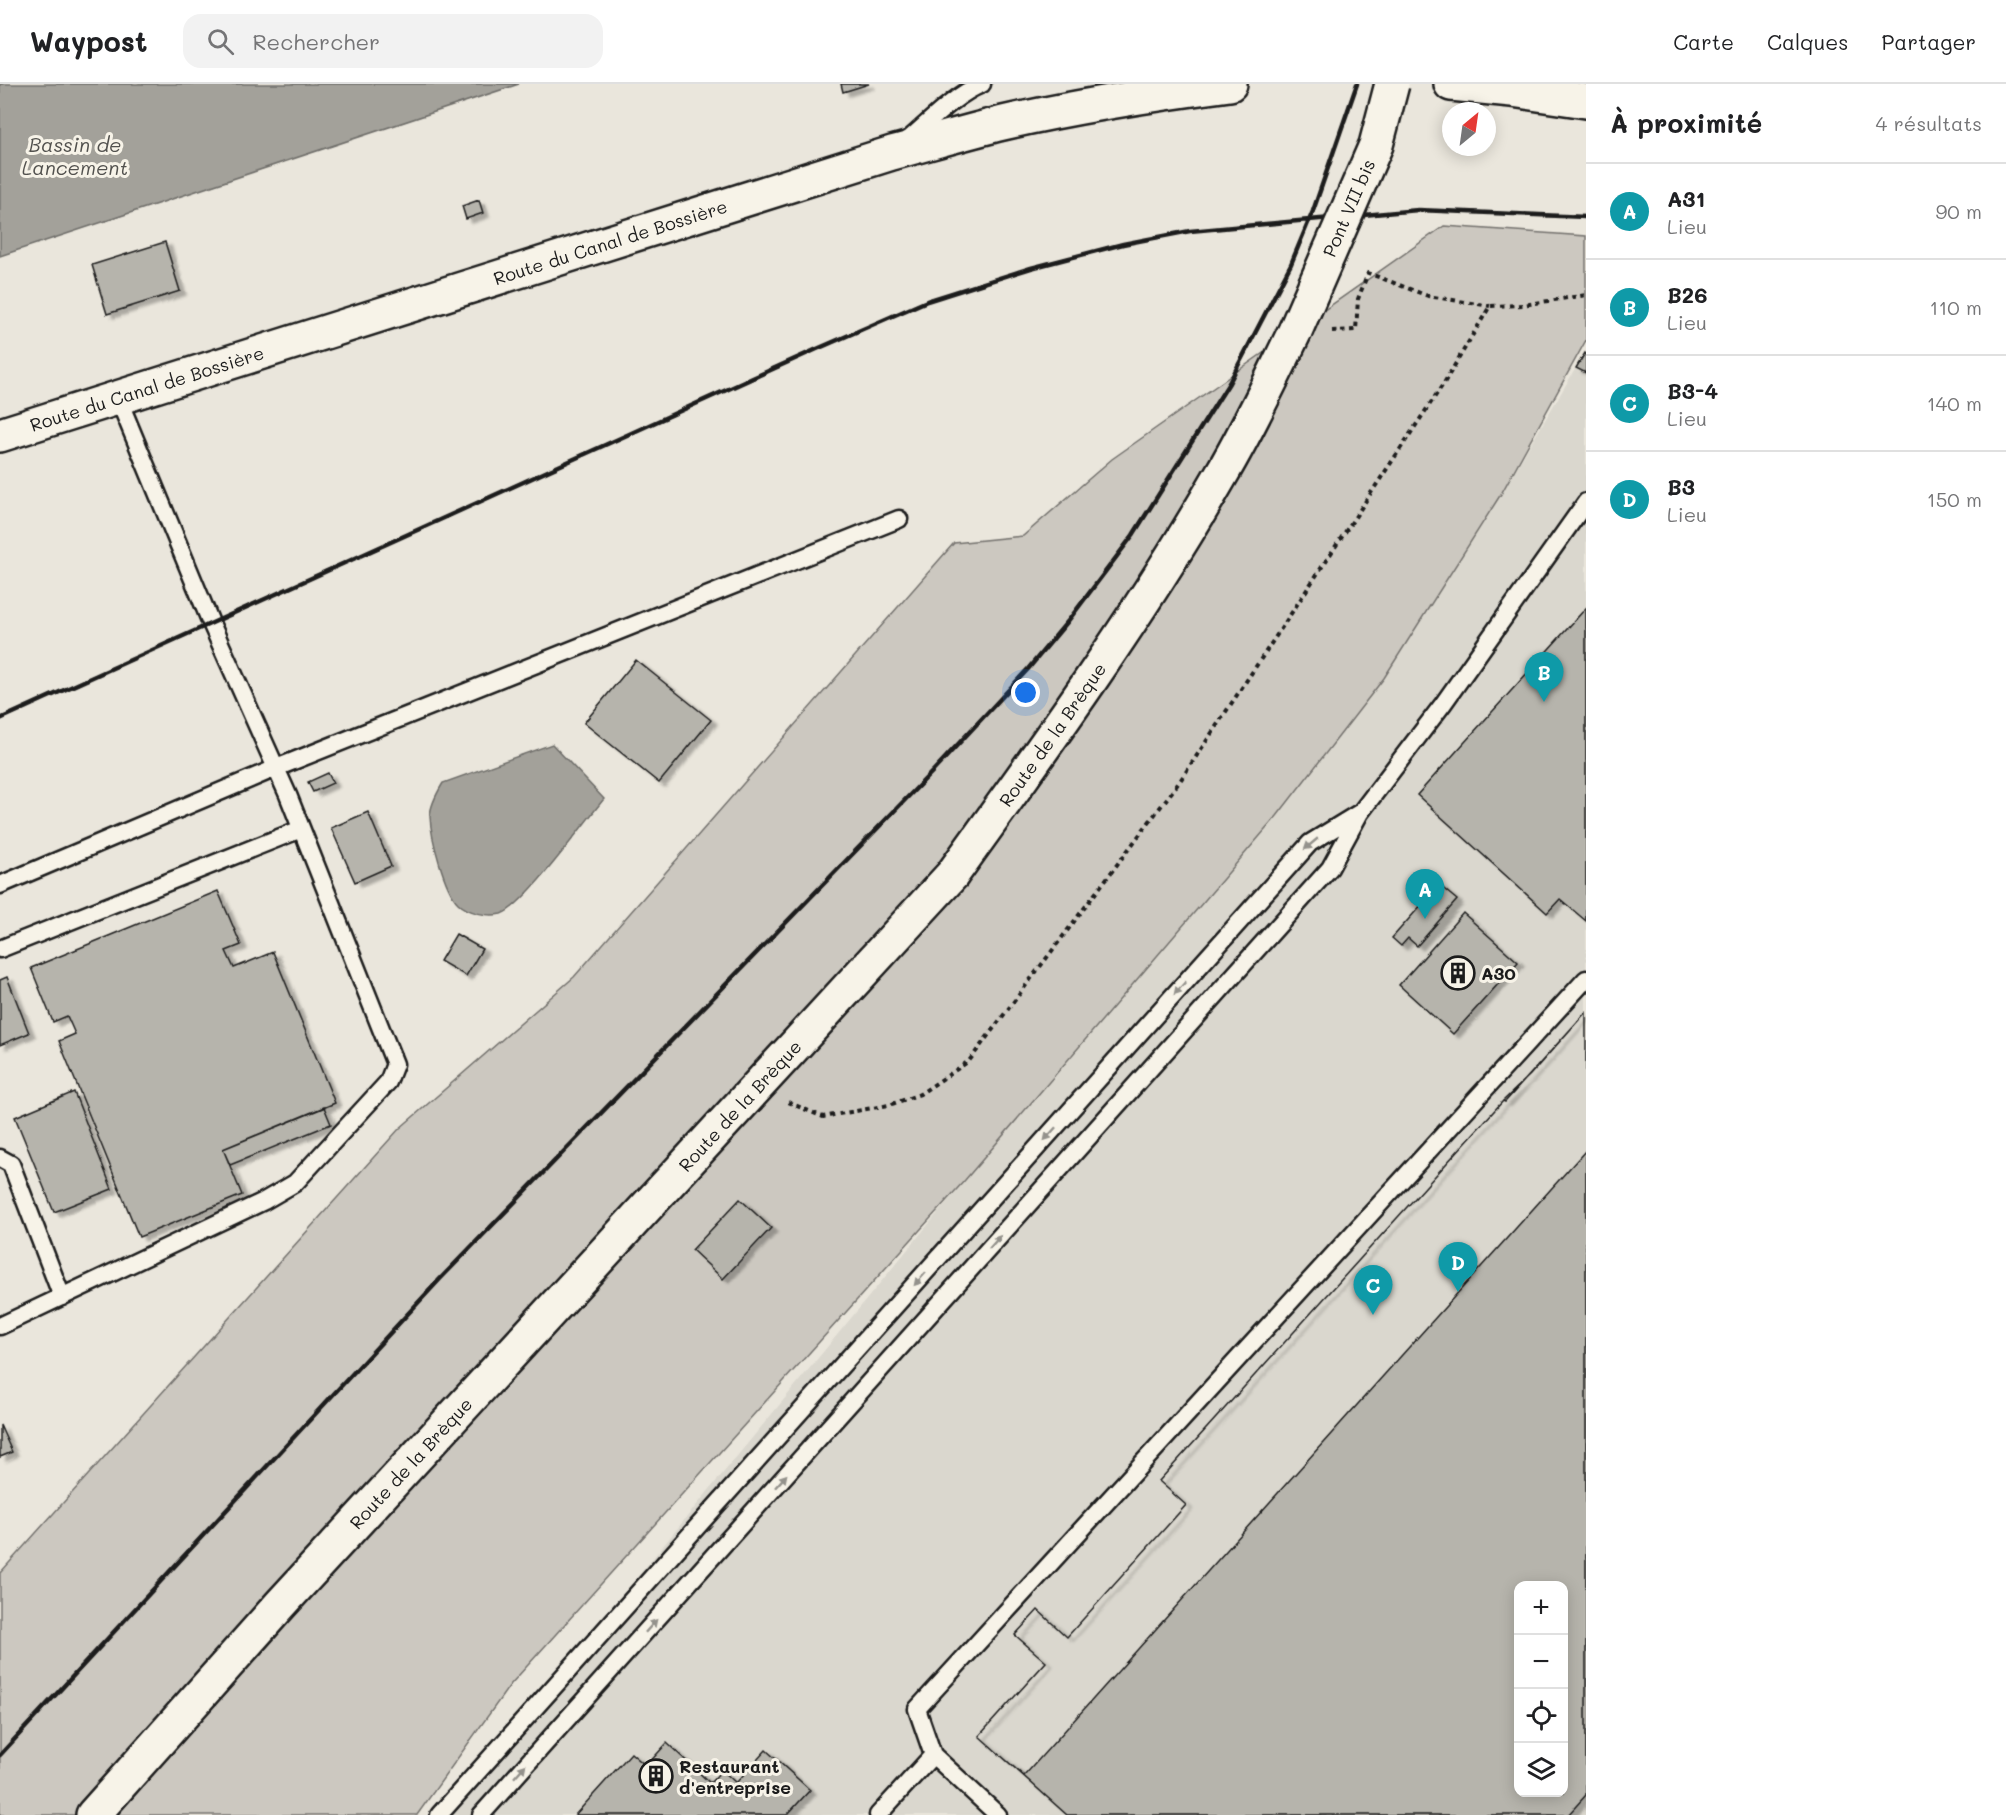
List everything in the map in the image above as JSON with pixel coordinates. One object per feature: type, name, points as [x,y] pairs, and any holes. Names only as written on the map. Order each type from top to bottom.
[{"type":"main road","name":"Route du Canal de Bossière","points":[[0,435],[892,153],[1002,124],[1078,108],[1161,93],[1230,84]]},
{"type":"main road","name":"Pont VII bis","points":[[1311,330],[1376,145],[1392,84]]},
{"type":"main road","points":[[1451,84],[1586,101]]},
{"type":"main road","name":"Route de la Brèque","points":[[93,1815],[280,1605],[952,875],[1037,756],[1173,554],[1311,330]]},
{"type":"lane","points":[[892,153],[941,112],[982,84]]},
{"type":"lane","points":[[0,1326],[264,1201],[296,1183],[388,1082],[395,1064],[276,768],[211,623],[118,398]]},
{"type":"lane","points":[[481,1815],[1330,868],[1360,813],[1443,704],[1586,502]]},
{"type":"lane","points":[[0,885],[276,768],[899,519]]},
{"type":"lane","points":[[440,1815],[1311,843],[1360,813]]},
{"type":"lane","points":[[0,949],[300,829]]},
{"type":"lane","points":[[999,1815],[933,1755],[917,1709],[1586,979]]},
{"type":"lane","points":[[0,1158],[10,1164],[62,1297]]},
{"type":"lane","points":[[878,1815],[933,1755]]},
{"type":"path","points":[[1311,330],[1356,330],[1358,299],[1368,273],[1428,296],[1490,306],[1523,305],[1586,295]]},
{"type":"path","points":[[780,1099],[823,1116],[861,1111],[889,1105],[920,1094],[969,1061],[1180,781],[1444,383],[1490,306]]},
{"type":"shaded area","points":[[1444,226],[1586,236],[1586,340],[1501,494],[1384,678],[1277,816],[965,1180],[510,1685],[417,1815],[0,1815],[0,1573],[399,1129],[574,977],[954,543],[1023,536],[1112,459]]},
{"type":"shaded area","points":[[1586,351],[1586,1815],[441,1815],[965,1180],[1277,816],[1384,678],[1501,494]]},
{"type":"water","name":"Bassin de Lancement","points":[[0,84],[519,84],[0,256]]},
{"type":"water","points":[[552,744],[604,799],[539,880],[511,908],[496,915],[467,909],[458,903],[448,886],[433,837],[430,813],[438,791],[443,783]]},
{"type":"building","points":[[841,84],[869,84],[843,92]]},
{"type":"building","points":[[479,200],[483,213],[466,219],[462,206]]},
{"type":"building","points":[[165,242],[180,291],[107,314],[92,265]]},
{"type":"building","points":[[1586,354],[1586,373],[1576,368]]},
{"type":"building","points":[[1586,608],[1586,921],[1560,899],[1547,913],[1417,795]]},
{"type":"building","points":[[636,660],[711,720],[659,783],[584,723]]},
{"type":"building","points":[[328,773],[333,783],[313,792],[308,782]]},
{"type":"building","points":[[368,812],[391,866],[355,882],[331,828]]},
{"type":"building","points":[[1439,885],[1457,900],[1417,946],[1408,938],[1401,946],[1392,938]]},
{"type":"building","points":[[218,891],[241,945],[226,951],[234,968],[273,952],[335,1103],[223,1149],[242,1195],[139,1237],[59,1041],[75,1034],[67,1016],[53,1022],[31,968]]},
{"type":"building","name":"A30","points":[[1463,913],[1518,962],[1453,1034],[1399,985]]},
{"type":"building","points":[[456,934],[482,949],[466,976],[440,961]]},
{"type":"building","points":[[7,977],[29,1033],[0,1045],[0,980]]},
{"type":"building","points":[[1586,1012],[1586,1795],[1568,1815],[1067,1815],[979,1736],[1046,1662],[1015,1635],[1038,1610],[1067,1637],[1186,1505],[1159,1481],[1503,1101],[1505,1102]]},
{"type":"building","points":[[1586,1012],[1586,1150],[1024,1776],[979,1736],[1046,1662],[1015,1635],[1038,1610],[1067,1637],[1186,1505],[1159,1481]]},
{"type":"building","points":[[74,1092],[112,1189],[54,1212],[15,1117]]},
{"type":"building","points":[[324,1107],[331,1124],[230,1165],[223,1149]]},
{"type":"building","points":[[740,1199],[771,1228],[723,1279],[692,1250]]},
{"type":"building","points":[[0,1425],[12,1452],[0,1457]]},
{"type":"building","name":"Restaurant d'entreprise","points":[[667,1743],[710,1783],[722,1770],[736,1783],[766,1750],[810,1790],[787,1815],[575,1815],[631,1753],[646,1766]]},
{"type":"railway","points":[[0,1755],[440,1279],[934,770],[1028,669],[1068,621],[1133,535],[1229,383],[1291,264],[1313,211],[1357,84]]},
{"type":"railway","points":[[0,719],[817,349],[927,301],[1031,268],[1123,244],[1190,231],[1418,210],[1586,217]]},
{"type":"place","name":"B26","points":[[1544,702]]},
{"type":"place","name":"A31","points":[[1425,919]]},
{"type":"place","name":"A30","points":[[1458,973]]},
{"type":"place","name":"B3","points":[[1458,1292]]},
{"type":"place","name":"B3-4","points":[[1373,1315]]},
{"type":"place","name":"Restaurant d'entreprise","points":[[656,1776]]}]
